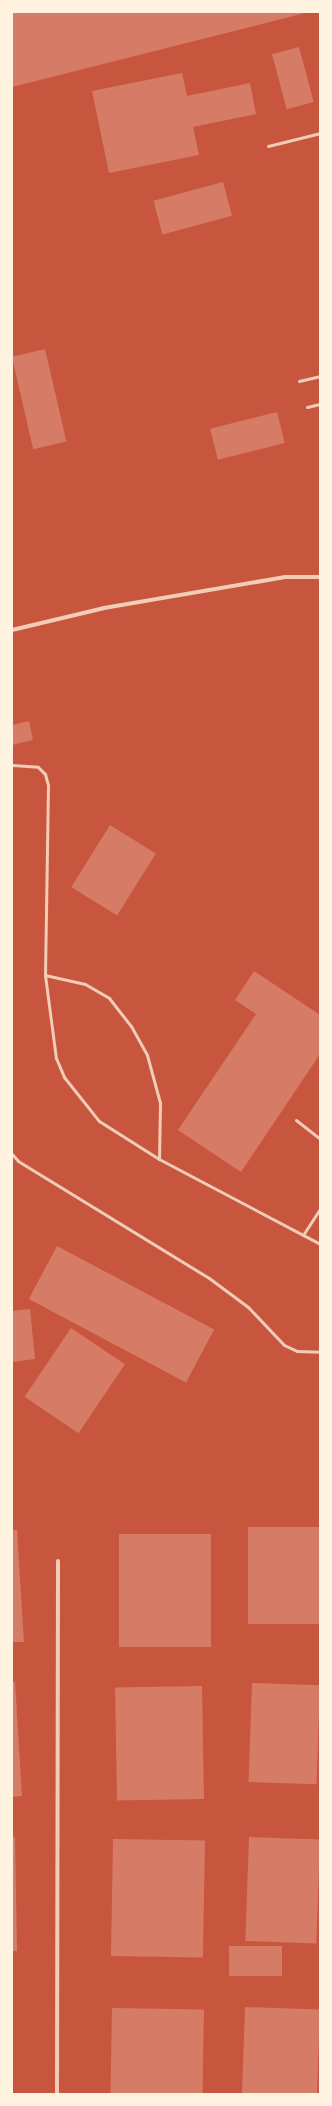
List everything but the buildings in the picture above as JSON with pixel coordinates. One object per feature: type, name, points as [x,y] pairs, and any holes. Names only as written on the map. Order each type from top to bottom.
[{"type":"street","points":[[12,630],[104,608],[285,577],[320,577]]},
{"type":"street","points":[[57,2094],[58,1561]]},
{"type":"lane","points":[[268,146],[320,133]]},
{"type":"lane","points":[[299,381],[320,376]]},
{"type":"lane","points":[[307,406],[320,404]]},
{"type":"lane","points":[[12,765],[38,767],[45,774],[48,785],[45,975],[56,1058],[64,1077],[99,1121],[160,1159],[320,1244]]},
{"type":"lane","points":[[45,975],[85,984],[109,998],[130,1026],[147,1055],[160,1103],[160,1159]]},
{"type":"lane","points":[[296,1120],[320,1139]]},
{"type":"lane","points":[[12,1154],[18,1161],[210,1278],[248,1307],[284,1345],[297,1351],[320,1352]]},
{"type":"lane","points":[[303,1235],[320,1209]]}]
